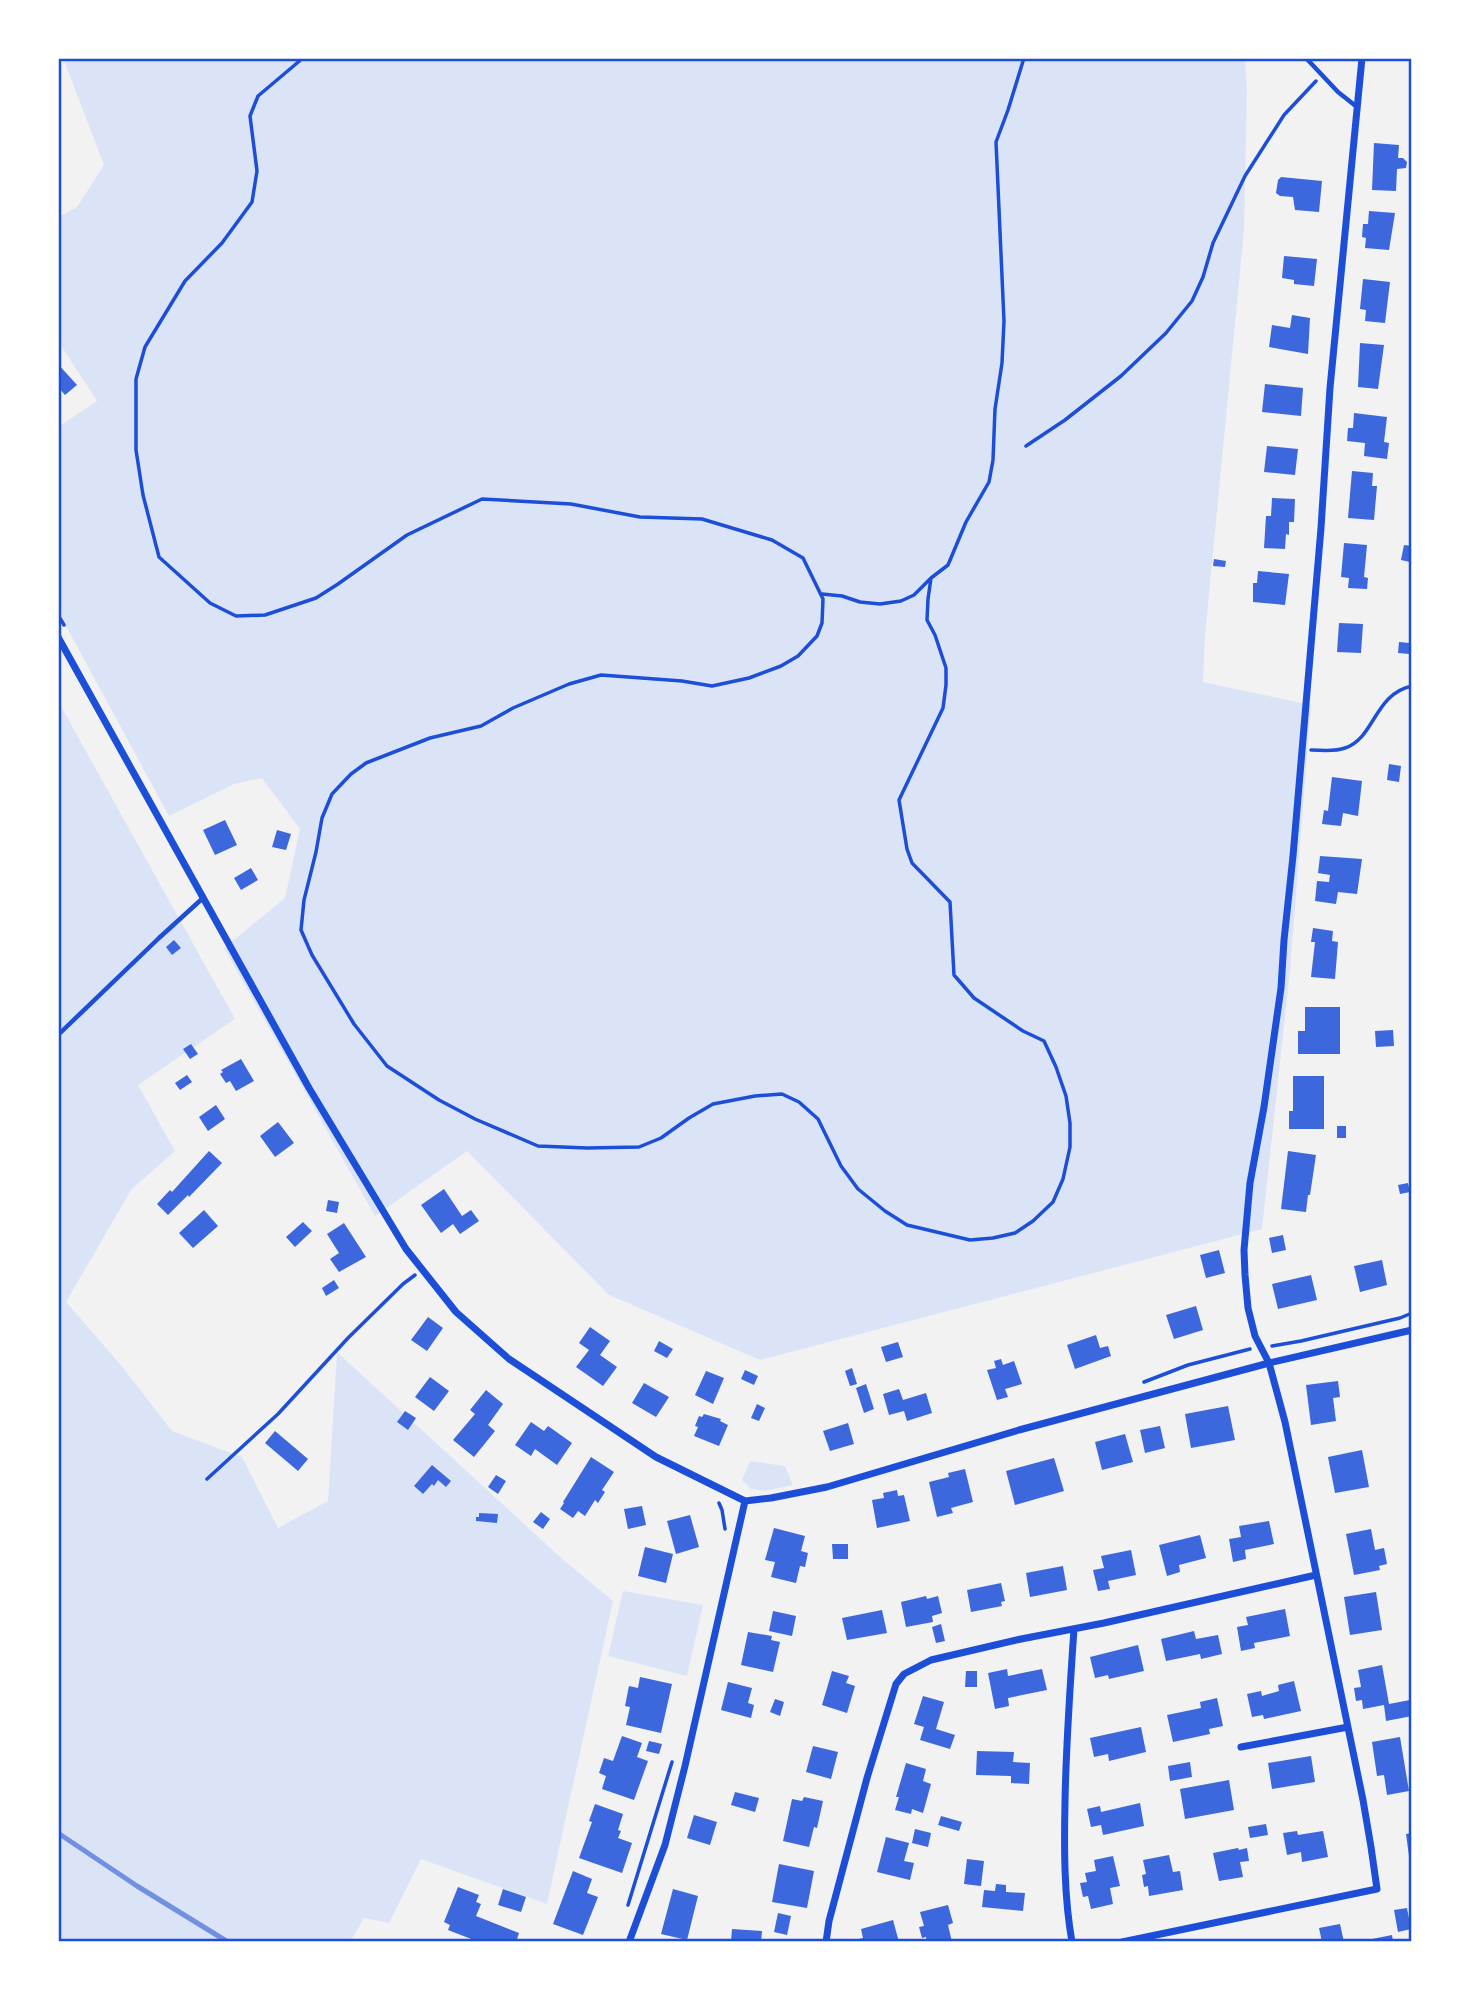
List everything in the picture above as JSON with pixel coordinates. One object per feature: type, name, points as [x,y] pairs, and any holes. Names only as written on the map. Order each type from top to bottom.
[{"type":"street","points":[[1122,1942],[1377,1889],[1348,1727],[1285,1422],[1269,1363],[1255,1336],[1244,1275],[1250,1183],[1281,988],[1330,388],[1362,58]]},
{"type":"street","points":[[58,637],[352,1162],[406,1249],[456,1312],[509,1359],[656,1457],[745,1501],[771,1498],[827,1487],[1105,1406],[1269,1363],[1412,1330]]},
{"type":"street","points":[[629,1942],[665,1845],[745,1501]]},
{"type":"street","points":[[825,1942],[867,1778],[897,1684],[904,1674],[931,1660],[1316,1575]]},
{"type":"street","points":[[1072,1942],[1068,1921],[1064,1837],[1067,1717],[1074,1629]]},
{"type":"street","points":[[1241,1747],[1348,1727]]},
{"type":"lane","points":[[1306,58],[1357,108]]},
{"type":"lane","points":[[58,1035],[203,898]]},
{"type":"path","points":[[303,58],[258,96],[250,116],[257,171],[252,202],[222,243],[186,281],[145,346],[136,379],[136,450],[143,495],[159,557],[210,603],[236,616],[265,615],[316,598],[407,535],[482,499],[508,500],[571,504],[640,517],[702,519],[772,540],[803,558],[824,599],[822,623],[817,636],[798,656],[781,666],[760,674],[712,685],[601,676],[569,684],[513,708],[481,726],[430,738],[366,764],[351,774],[332,794],[322,818],[304,900],[301,930],[312,955],[354,1024],[387,1066],[439,1100],[538,1146],[639,1147],[661,1138],[713,1104],[782,1094],[799,1102],[818,1119],[841,1166],[858,1189],[885,1212],[907,1225],[970,1240],[1015,1233],[1033,1221],[1053,1202],[1063,1179],[1070,1147],[1066,1096],[1044,1041],[1023,1031],[974,998],[954,975],[950,902],[912,863],[899,800],[943,708],[946,668],[928,621],[931,578]]},
{"type":"path","points":[[821,594],[880,604],[901,601],[914,595],[948,565],[966,522],[989,482],[1004,321],[996,142],[1024,58]]},
{"type":"path","points":[[1026,446],[1121,376],[1166,333],[1192,301],[1203,277],[1213,243],[1245,176],[1284,115],[1322,75]]},
{"type":"path","points":[[58,615],[64,626]]},
{"type":"path","points":[[1302,750],[1336,750],[1353,744],[1391,695],[1412,686]]},
{"type":"path","points":[[207,1479],[278,1414],[348,1338],[403,1284],[422,1270]]},
{"type":"path","points":[[1143,1383],[1188,1365],[1261,1347],[1301,1341],[1412,1313]]},
{"type":"path","points":[[720,1489],[718,1497],[725,1521],[723,1538]]},
{"type":"path","points":[[626,1911],[674,1754]]},
{"type":"shaded area","points":[[63,58],[1245,58],[1247,91],[1244,230],[1205,636],[1203,682],[1311,705],[1290,971],[1262,1229],[760,1360],[609,1295],[467,1151],[375,1216],[224,948],[285,898],[300,829],[262,778],[234,784],[169,816],[58,611],[58,427],[97,401],[58,341],[58,217],[77,207],[104,165]]},
{"type":"shaded area","points":[[58,701],[235,1019],[138,1085],[175,1151],[131,1190],[66,1302],[120,1364],[172,1431],[242,1457],[278,1528],[328,1501],[337,1352],[560,1557],[613,1601],[547,1904],[421,1859],[389,1923],[364,1918],[350,1942],[58,1942]]},
{"type":"shaded area","points":[[750,1461],[785,1466],[793,1485],[765,1491],[751,1489],[742,1480]]},
{"type":"shaded area","points":[[623,1591],[703,1605],[687,1676],[608,1656]]},
{"type":"building","points":[[1374,143],[1399,145],[1398,158],[1407,162],[1406,168],[1397,169],[1396,191],[1372,190]]},
{"type":"building","points":[[1281,177],[1322,181],[1319,212],[1295,210],[1293,197],[1276,193]]},
{"type":"building","points":[[1369,211],[1395,213],[1389,250],[1365,248],[1363,224],[1368,224]]},
{"type":"building","points":[[1284,256],[1317,259],[1314,286],[1294,284],[1294,280],[1282,278]]},
{"type":"building","points":[[1363,279],[1390,282],[1385,323],[1365,321],[1366,310],[1360,309]]},
{"type":"building","points":[[1292,315],[1310,318],[1308,354],[1269,347],[1272,325],[1290,328]]},
{"type":"building","points":[[1360,343],[1384,345],[1378,389],[1358,387]]},
{"type":"building","points":[[58,364],[77,385],[65,395],[58,387]]},
{"type":"building","points":[[1265,384],[1303,388],[1301,416],[1262,412]]},
{"type":"building","points":[[1354,413],[1387,417],[1384,442],[1389,443],[1387,459],[1364,456],[1365,443],[1347,441],[1348,428],[1353,428]]},
{"type":"building","points":[[1267,446],[1298,449],[1295,475],[1264,472]]},
{"type":"building","points":[[1352,471],[1373,473],[1372,486],[1377,486],[1374,520],[1348,518]]},
{"type":"building","points":[[1272,498],[1295,499],[1294,522],[1289,522],[1285,549],[1264,548],[1266,516],[1271,516]]},
{"type":"building","points":[[1344,543],[1367,545],[1364,577],[1368,578],[1367,589],[1348,588],[1349,578],[1341,577]]},
{"type":"building","points":[[1404,545],[1412,546],[1410,562],[1401,560]]},
{"type":"building","points":[[1214,559],[1226,561],[1225,567],[1213,566]]},
{"type":"building","points":[[1258,571],[1289,574],[1285,605],[1253,602],[1253,583],[1257,583]]},
{"type":"building","points":[[1339,623],[1363,624],[1361,653],[1337,652]]},
{"type":"building","points":[[1399,642],[1410,643],[1409,654],[1398,653]]},
{"type":"building","points":[[1389,764],[1401,766],[1399,782],[1387,780]]},
{"type":"building","points":[[1332,777],[1362,781],[1358,816],[1343,813],[1341,826],[1322,824],[1324,810],[1328,811]]},
{"type":"building","points":[[225,820],[237,845],[215,855],[203,830]]},
{"type":"building","points":[[277,830],[291,834],[286,850],[272,847]]},
{"type":"building","points":[[1320,856],[1362,859],[1357,894],[1338,892],[1336,904],[1315,901],[1317,881],[1329,882],[1330,875],[1318,873]]},
{"type":"building","points":[[251,868],[258,880],[241,890],[234,878]]},
{"type":"building","points":[[1313,928],[1333,931],[1332,941],[1338,942],[1335,979],[1311,977],[1315,942],[1311,942]]},
{"type":"building","points":[[174,940],[181,948],[172,955],[166,947]]},
{"type":"building","points":[[1305,1007],[1340,1007],[1340,1054],[1298,1054],[1298,1031],[1305,1031]]},
{"type":"building","points":[[1393,1030],[1394,1046],[1376,1047],[1375,1031]]},
{"type":"building","points":[[191,1044],[198,1054],[190,1059],[183,1049]]},
{"type":"building","points":[[241,1059],[254,1081],[236,1091],[230,1081],[226,1083],[220,1074],[223,1072],[221,1070]]},
{"type":"building","points":[[187,1075],[192,1082],[180,1090],[175,1083]]},
{"type":"building","points":[[1293,1076],[1324,1076],[1324,1129],[1289,1129],[1289,1111],[1293,1111]]},
{"type":"building","points":[[216,1105],[225,1119],[208,1131],[199,1117]]},
{"type":"building","points":[[278,1122],[294,1143],[275,1157],[260,1136]]},
{"type":"building","points":[[1337,1126],[1346,1126],[1346,1138],[1337,1138]]},
{"type":"building","points":[[209,1151],[222,1163],[168,1215],[157,1204],[170,1190],[172,1192]]},
{"type":"building","points":[[1288,1151],[1316,1155],[1306,1212],[1281,1209]]},
{"type":"building","points":[[1408,1183],[1410,1192],[1400,1194],[1398,1185]]},
{"type":"building","points":[[444,1189],[462,1216],[471,1210],[479,1221],[460,1234],[453,1224],[441,1233],[421,1205]]},
{"type":"building","points":[[328,1200],[339,1202],[337,1213],[326,1211]]},
{"type":"building","points":[[204,1210],[218,1226],[193,1248],[179,1233]]},
{"type":"building","points":[[303,1222],[312,1231],[295,1247],[286,1237]]},
{"type":"building","points":[[344,1223],[366,1257],[339,1272],[330,1259],[339,1253],[327,1234]]},
{"type":"building","points":[[1283,1235],[1286,1250],[1272,1253],[1269,1238]]},
{"type":"building","points":[[1219,1250],[1225,1273],[1206,1278],[1200,1255]]},
{"type":"building","points":[[1382,1260],[1387,1285],[1360,1292],[1354,1266]]},
{"type":"building","points":[[1311,1275],[1317,1300],[1278,1309],[1272,1284]]},
{"type":"building","points":[[334,1280],[339,1288],[326,1296],[322,1288]]},
{"type":"building","points":[[1196,1306],[1203,1330],[1174,1339],[1166,1315]]},
{"type":"building","points":[[428,1317],[443,1328],[427,1351],[411,1340]]},
{"type":"building","points":[[590,1327],[610,1341],[600,1355],[617,1367],[603,1386],[576,1367],[589,1350],[579,1343]]},
{"type":"building","points":[[1096,1335],[1100,1348],[1108,1346],[1111,1356],[1075,1369],[1067,1345]]},
{"type":"building","points":[[659,1341],[673,1349],[667,1358],[654,1351]]},
{"type":"building","points":[[898,1342],[903,1357],[886,1362],[881,1347]]},
{"type":"building","points":[[1001,1359],[1003,1365],[1014,1361],[1022,1384],[1005,1389],[1008,1397],[997,1400],[987,1370],[996,1368],[994,1361]]},
{"type":"building","points":[[852,1368],[857,1384],[850,1386],[845,1371]]},
{"type":"building","points":[[745,1370],[758,1376],[754,1385],[741,1379]]},
{"type":"building","points":[[706,1371],[724,1378],[713,1404],[695,1395]]},
{"type":"building","points":[[430,1377],[449,1391],[434,1411],[415,1397]]},
{"type":"building","points":[[1338,1381],[1340,1397],[1333,1398],[1336,1421],[1311,1425],[1306,1385]]},
{"type":"building","points":[[644,1383],[669,1397],[656,1417],[632,1403]]},
{"type":"building","points":[[866,1384],[874,1409],[864,1413],[856,1388]]},
{"type":"building","points":[[899,1389],[903,1400],[926,1393],[932,1413],[907,1421],[904,1411],[889,1415],[883,1394]]},
{"type":"building","points":[[486,1390],[503,1404],[488,1425],[495,1431],[474,1457],[453,1440],[475,1414],[470,1410]]},
{"type":"building","points":[[757,1404],[765,1408],[759,1421],[751,1418]]},
{"type":"building","points":[[1228,1406],[1235,1440],[1191,1448],[1185,1414]]},
{"type":"building","points":[[405,1411],[416,1418],[408,1430],[397,1422]]},
{"type":"building","points":[[704,1414],[721,1419],[720,1421],[728,1425],[719,1446],[694,1436],[699,1416]]},
{"type":"building","points":[[531,1422],[544,1431],[548,1426],[572,1443],[557,1465],[535,1449],[531,1456],[515,1445]]},
{"type":"building","points":[[848,1423],[854,1444],[830,1451],[823,1431]]},
{"type":"building","points":[[1160,1426],[1165,1448],[1145,1453],[1140,1430]]},
{"type":"building","points":[[275,1431],[308,1459],[298,1471],[265,1443]]},
{"type":"building","points":[[1125,1434],[1133,1462],[1102,1470],[1095,1442]]},
{"type":"building","points":[[1362,1450],[1369,1487],[1335,1493],[1328,1457]]},
{"type":"building","points":[[591,1457],[614,1472],[602,1490],[605,1492],[598,1503],[595,1500],[585,1516],[578,1511],[573,1518],[560,1509]]},
{"type":"building","points":[[1054,1458],[1064,1491],[1015,1505],[1006,1471]]},
{"type":"building","points":[[432,1465],[451,1481],[446,1487],[438,1480],[423,1494],[414,1486]]},
{"type":"building","points":[[965,1469],[973,1502],[951,1508],[953,1513],[937,1517],[929,1482]]},
{"type":"building","points":[[496,1475],[506,1481],[498,1494],[488,1487]]},
{"type":"building","points":[[897,1490],[898,1496],[904,1495],[910,1521],[877,1528],[872,1500],[884,1498],[883,1493]]},
{"type":"building","points":[[642,1506],[646,1525],[628,1529],[624,1509]]},
{"type":"building","points":[[541,1512],[550,1519],[543,1529],[533,1522]]},
{"type":"building","points":[[479,1513],[498,1514],[497,1523],[476,1521]]},
{"type":"building","points":[[690,1515],[699,1547],[676,1554],[667,1521]]},
{"type":"building","points":[[1269,1521],[1274,1544],[1245,1550],[1246,1559],[1233,1562],[1229,1539],[1241,1537],[1239,1526]]},
{"type":"building","points":[[774,1528],[805,1536],[801,1551],[808,1553],[805,1567],[800,1566],[796,1583],[771,1577],[775,1562],[765,1560]]},
{"type":"building","points":[[1371,1529],[1375,1550],[1384,1548],[1387,1564],[1379,1566],[1380,1570],[1354,1575],[1346,1534]]},
{"type":"building","points":[[1200,1535],[1206,1558],[1179,1565],[1180,1572],[1167,1576],[1159,1545]]},
{"type":"building","points":[[832,1544],[848,1544],[848,1559],[833,1559]]},
{"type":"building","points":[[645,1547],[673,1554],[666,1583],[638,1576]]},
{"type":"building","points":[[1131,1550],[1136,1575],[1108,1581],[1110,1589],[1098,1591],[1093,1570],[1104,1568],[1101,1556]]},
{"type":"building","points":[[1063,1566],[1067,1590],[1030,1597],[1026,1573]]},
{"type":"building","points":[[1001,1583],[1005,1601],[1001,1602],[1002,1606],[971,1612],[967,1590]]},
{"type":"building","points":[[1376,1592],[1382,1630],[1350,1635],[1344,1597]]},
{"type":"building","points":[[926,1596],[927,1599],[938,1596],[942,1613],[932,1616],[933,1622],[906,1627],[901,1602]]},
{"type":"building","points":[[1285,1609],[1290,1636],[1254,1643],[1255,1648],[1241,1651],[1237,1627],[1248,1625],[1246,1617]]},
{"type":"building","points":[[882,1610],[887,1633],[847,1640],[842,1618]]},
{"type":"building","points":[[773,1611],[796,1616],[792,1636],[769,1631]]},
{"type":"building","points":[[941,1624],[945,1641],[936,1643],[932,1627]]},
{"type":"building","points":[[1194,1631],[1196,1639],[1218,1635],[1222,1654],[1201,1659],[1200,1654],[1166,1661],[1161,1639]]},
{"type":"building","points":[[748,1632],[772,1636],[771,1640],[780,1642],[773,1672],[741,1665]]},
{"type":"building","points":[[1138,1645],[1144,1671],[1109,1679],[1108,1675],[1095,1678],[1090,1657]]},
{"type":"building","points":[[1382,1665],[1389,1704],[1410,1700],[1412,1716],[1386,1721],[1384,1705],[1363,1709],[1362,1700],[1356,1701],[1354,1688],[1361,1687],[1358,1670]]},
{"type":"building","points":[[1007,1669],[1008,1676],[1042,1669],[1047,1690],[1008,1698],[1009,1706],[995,1709],[988,1673]]},
{"type":"building","points":[[832,1671],[849,1676],[846,1683],[855,1686],[847,1713],[822,1705]]},
{"type":"building","points":[[966,1671],[977,1671],[977,1687],[965,1687]]},
{"type":"building","points":[[640,1677],[672,1684],[661,1733],[626,1725],[630,1707],[625,1706],[629,1686],[638,1688]]},
{"type":"building","points":[[1294,1681],[1301,1711],[1264,1719],[1263,1715],[1252,1717],[1247,1694],[1261,1691],[1262,1696],[1279,1691],[1278,1685]]},
{"type":"building","points":[[728,1682],[752,1688],[748,1703],[754,1705],[751,1718],[721,1710]]},
{"type":"building","points":[[923,1696],[944,1702],[936,1729],[955,1735],[950,1749],[920,1740],[924,1727],[914,1724]]},
{"type":"building","points":[[1217,1698],[1223,1726],[1209,1729],[1210,1734],[1173,1742],[1167,1715],[1201,1708],[1200,1702]]},
{"type":"building","points":[[775,1699],[784,1702],[780,1716],[770,1712]]},
{"type":"building","points":[[1141,1727],[1146,1752],[1109,1761],[1108,1754],[1094,1757],[1090,1738]]},
{"type":"building","points":[[622,1736],[642,1743],[637,1757],[648,1761],[634,1800],[602,1789],[606,1776],[599,1773],[604,1758],[613,1761]]},
{"type":"building","points":[[1400,1737],[1409,1791],[1387,1795],[1384,1775],[1377,1776],[1372,1742]]},
{"type":"building","points":[[649,1741],[662,1744],[659,1754],[646,1751]]},
{"type":"building","points":[[813,1746],[838,1752],[831,1779],[806,1772]]},
{"type":"building","points":[[977,1751],[1014,1752],[1013,1762],[1030,1763],[1029,1784],[1011,1783],[1011,1776],[976,1775]]},
{"type":"building","points":[[1311,1756],[1315,1782],[1272,1789],[1268,1763]]},
{"type":"building","points":[[1190,1762],[1192,1777],[1170,1781],[1168,1766]]},
{"type":"building","points":[[906,1763],[926,1769],[923,1781],[931,1784],[923,1813],[912,1809],[911,1814],[895,1810]]},
{"type":"building","points":[[1229,1780],[1234,1810],[1185,1819],[1180,1789]]},
{"type":"building","points":[[735,1792],[759,1798],[755,1812],[731,1805]]},
{"type":"building","points":[[804,1797],[823,1801],[817,1828],[814,1827],[809,1847],[783,1841],[792,1799],[802,1801]]},
{"type":"building","points":[[1140,1803],[1144,1826],[1103,1835],[1101,1825],[1091,1827],[1087,1809],[1100,1806],[1101,1812]]},
{"type":"building","points":[[595,1804],[623,1814],[618,1838],[632,1843],[622,1873],[579,1858],[592,1822],[589,1821]]},
{"type":"building","points":[[694,1815],[717,1822],[710,1845],[687,1838]]},
{"type":"building","points":[[941,1816],[962,1822],[959,1831],[938,1825]]},
{"type":"building","points":[[1266,1824],[1268,1835],[1250,1838],[1248,1827]]},
{"type":"building","points":[[915,1829],[931,1833],[928,1847],[912,1843]]},
{"type":"building","points":[[1297,1831],[1298,1835],[1323,1831],[1328,1857],[1302,1862],[1301,1852],[1287,1855],[1283,1833]]},
{"type":"building","points":[[1412,1833],[1412,1856],[1409,1856],[1406,1834]]},
{"type":"building","points":[[886,1837],[909,1843],[904,1861],[914,1863],[910,1880],[877,1872]]},
{"type":"building","points":[[1247,1848],[1249,1861],[1240,1862],[1243,1877],[1219,1881],[1213,1853]]},
{"type":"building","points":[[1169,1855],[1173,1872],[1180,1871],[1183,1890],[1149,1896],[1148,1886],[1144,1887],[1142,1875],[1146,1874],[1143,1860]]},
{"type":"building","points":[[1113,1856],[1120,1886],[1110,1888],[1113,1904],[1091,1909],[1088,1896],[1083,1897],[1080,1883],[1087,1882],[1085,1873],[1096,1871],[1094,1860]]},
{"type":"building","points":[[967,1859],[984,1861],[981,1886],[964,1884]]},
{"type":"building","points":[[779,1864],[814,1871],[807,1908],[772,1902]]},
{"type":"building","points":[[573,1871],[592,1879],[587,1893],[598,1897],[583,1935],[553,1924]]},
{"type":"building","points":[[996,1884],[1006,1885],[1006,1892],[1025,1893],[1023,1911],[982,1907],[984,1890],[995,1891]]},
{"type":"building","points":[[458,1887],[479,1895],[476,1902],[481,1904],[476,1916],[519,1933],[516,1942],[479,1942],[448,1930],[450,1925],[444,1922]]},
{"type":"building","points":[[503,1889],[526,1897],[521,1912],[498,1905]]},
{"type":"building","points":[[673,1889],[698,1896],[687,1940],[661,1934]]},
{"type":"building","points":[[948,1905],[953,1923],[948,1925],[952,1942],[927,1942],[926,1937],[922,1938],[919,1927],[924,1926],[920,1912]]},
{"type":"building","points":[[1407,1908],[1411,1929],[1398,1932],[1394,1910]]},
{"type":"building","points":[[778,1913],[791,1916],[787,1935],[774,1932]]},
{"type":"building","points":[[893,1920],[899,1942],[860,1942],[859,1939],[863,1938],[861,1929]]},
{"type":"building","points":[[1340,1924],[1344,1942],[1322,1942],[1319,1928]]},
{"type":"building","points":[[732,1929],[762,1931],[761,1942],[731,1942]]},
{"type":"building","points":[[1392,1935],[1393,1942],[1362,1942],[1362,1941]]},
{"type":"railway","points":[[58,1833],[228,1942]]}]
